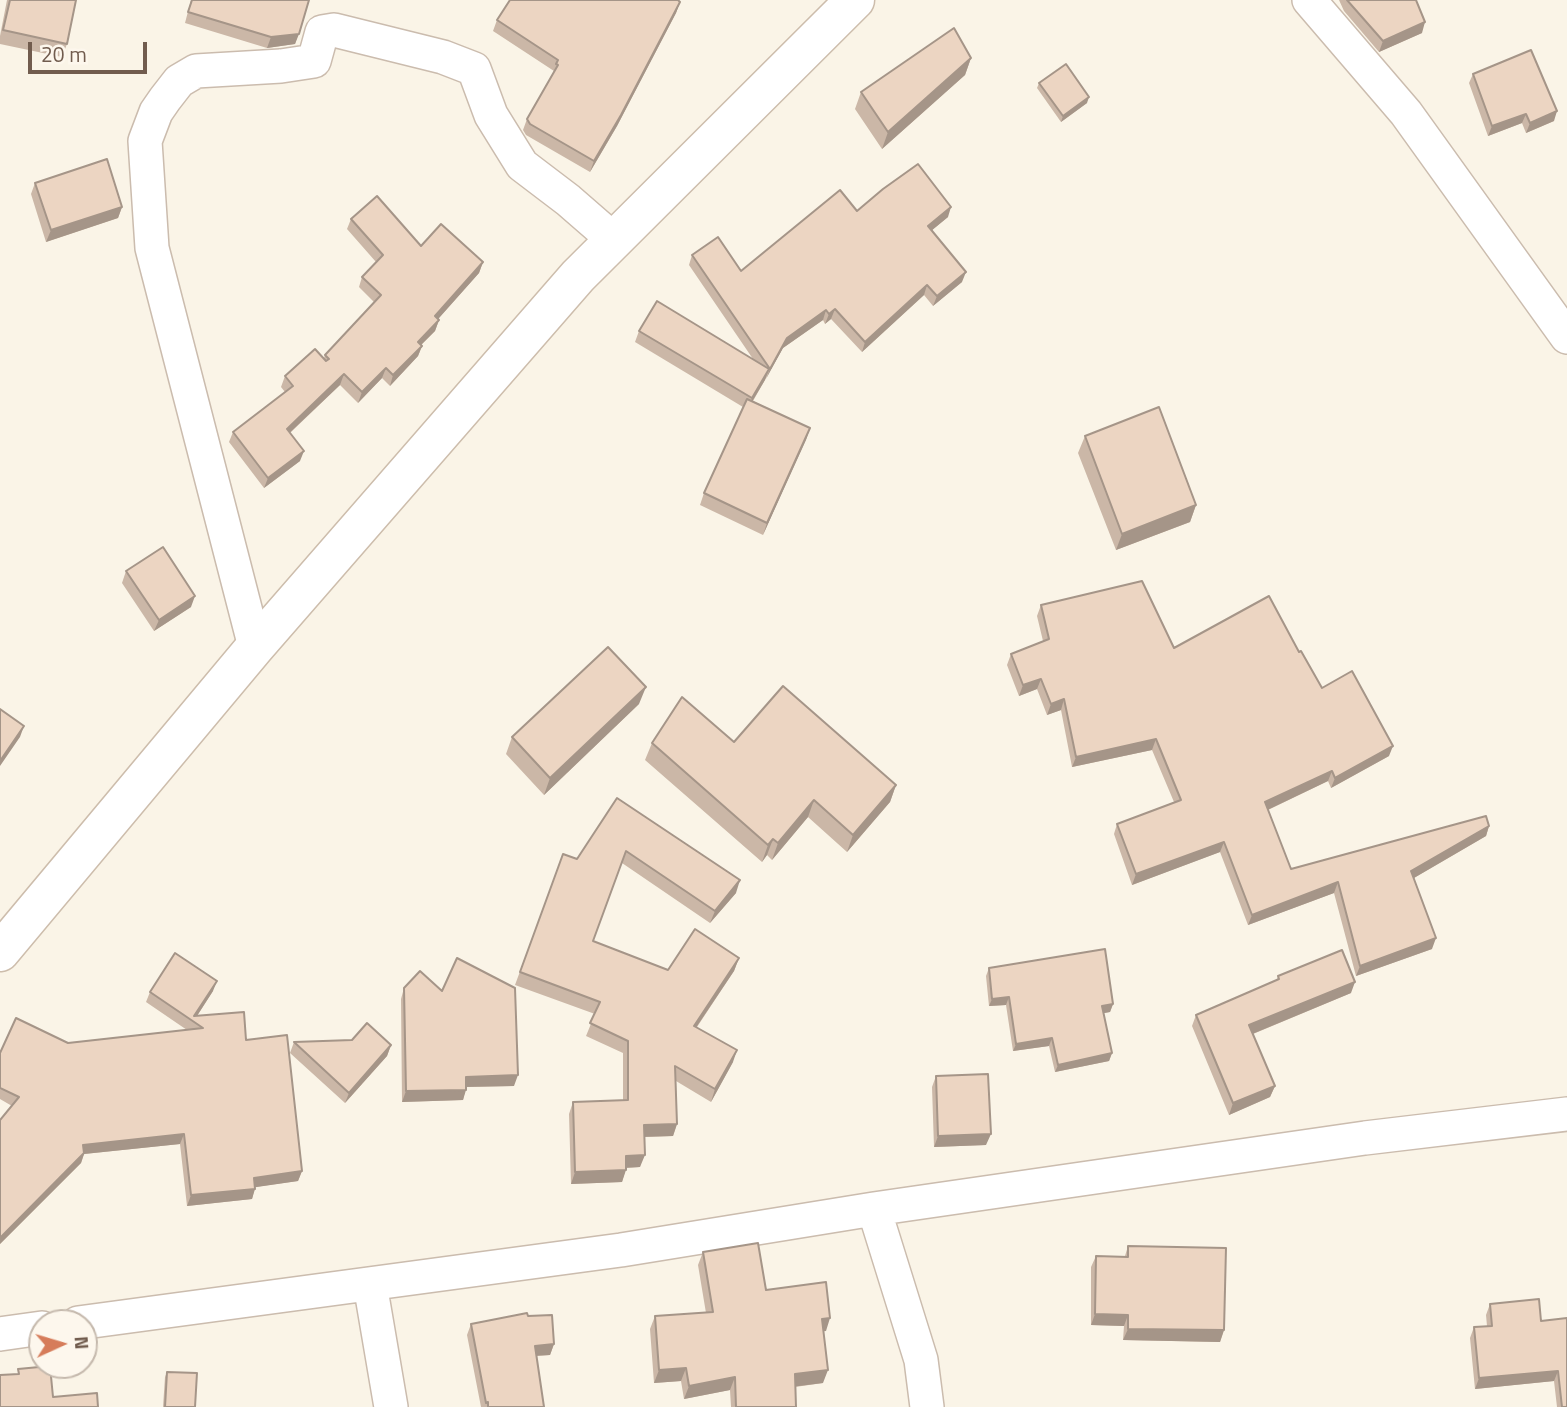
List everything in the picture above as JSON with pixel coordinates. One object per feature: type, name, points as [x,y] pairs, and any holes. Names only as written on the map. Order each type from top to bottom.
[{"type":"street","points":[[0,952],[255,648],[578,276],[855,0]]},
{"type":"street","points":[[1309,0],[1406,113],[1567,337]]},
{"type":"street","points":[[255,648],[152,248],[145,141],[156,112],[180,81],[197,71],[281,66],[314,61],[322,32],[334,30],[443,57],[474,69],[491,115],[522,165],[614,240]]},
{"type":"street","points":[[98,1320],[621,1250],[874,1209],[1365,1138],[1567,1114]]},
{"type":"street","points":[[874,1209],[921,1360],[927,1407]]},
{"type":"street","points":[[370,1284],[391,1407]]},
{"type":"street","points":[[0,1334],[28,1330]]},
{"type":"building","points":[[10,0],[76,0],[67,44],[3,30]]},
{"type":"building","points":[[192,0],[309,0],[299,34],[271,37],[188,12]]},
{"type":"building","points":[[510,0],[680,2],[594,161],[530,124],[527,119],[558,65],[558,60],[497,20]]},
{"type":"building","points":[[1347,0],[1416,0],[1425,22],[1383,41]]},
{"type":"building","points":[[954,28],[971,58],[888,132],[861,92]]},
{"type":"building","points":[[1531,50],[1557,111],[1530,123],[1526,114],[1492,126],[1473,74]]},
{"type":"building","points":[[1066,64],[1089,97],[1063,116],[1039,83]]},
{"type":"building","points":[[107,159],[122,207],[51,230],[35,183]]},
{"type":"building","points":[[918,164],[951,207],[928,226],[966,272],[937,296],[927,285],[865,342],[835,309],[829,314],[826,310],[787,338],[770,369],[692,255],[718,237],[741,271],[840,190],[857,211]]},
{"type":"building","points":[[377,196],[421,246],[441,224],[483,262],[435,316],[439,320],[418,342],[422,346],[393,375],[386,368],[362,392],[344,374],[287,429],[304,451],[268,478],[233,432],[293,386],[285,376],[315,349],[326,361],[329,359],[325,355],[381,295],[362,277],[383,255],[351,219]]},
{"type":"building","points":[[657,301],[769,369],[752,398],[639,331]]},
{"type":"building","points":[[747,399],[810,428],[767,523],[704,493]]},
{"type":"building","points":[[1159,407],[1196,505],[1122,534],[1085,436]]},
{"type":"building","points":[[163,547],[195,596],[159,620],[126,571]]},
{"type":"building","points":[[1142,581],[1174,648],[1269,596],[1322,688],[1352,671],[1393,746],[1335,778],[1332,771],[1265,802],[1291,869],[1486,816],[1489,826],[1411,871],[1436,938],[1360,966],[1338,882],[1252,915],[1224,842],[1136,874],[1117,824],[1181,800],[1156,739],[1076,757],[1064,699],[1051,704],[1041,679],[1023,685],[1011,654],[1049,639],[1041,605]]},
{"type":"building","points":[[608,647],[646,687],[550,778],[512,737]]},
{"type":"building","points":[[783,686],[896,785],[853,835],[814,800],[778,843],[773,839],[768,845],[652,743],[682,697],[734,742]]},
{"type":"building","points":[[0,709],[24,726],[0,761]]},
{"type":"building","points":[[617,798],[740,880],[715,911],[626,851],[593,941],[668,970],[695,929],[739,958],[694,1026],[737,1050],[715,1089],[675,1066],[677,1124],[644,1125],[645,1155],[626,1156],[626,1170],[575,1172],[573,1102],[628,1100],[628,1041],[590,1023],[600,1002],[520,972],[563,854],[577,859]]},
{"type":"building","points":[[1105,949],[1113,1004],[1102,1006],[1112,1053],[1058,1065],[1052,1038],[1016,1044],[1009,997],[992,999],[989,968]]},
{"type":"building","points":[[1342,950],[1355,982],[1249,1025],[1275,1086],[1233,1103],[1196,1015],[1279,979],[1278,976]]},
{"type":"building","points":[[175,953],[217,981],[194,1016],[244,1012],[246,1040],[287,1035],[302,1171],[254,1178],[255,1189],[191,1195],[184,1134],[83,1145],[84,1153],[0,1238],[0,1120],[19,1097],[0,1088],[0,1053],[16,1018],[68,1043],[203,1028],[150,992]]},
{"type":"building","points":[[457,958],[515,988],[518,1075],[466,1077],[466,1090],[406,1091],[404,988],[420,971],[442,991]]},
{"type":"building","points":[[367,1023],[391,1045],[349,1093],[294,1042],[352,1040]]},
{"type":"building","points":[[988,1074],[991,1134],[938,1136],[936,1076]]},
{"type":"building","points":[[758,1243],[766,1290],[826,1282],[830,1318],[822,1319],[828,1370],[795,1374],[796,1407],[736,1407],[735,1377],[689,1386],[686,1368],[659,1370],[655,1316],[713,1312],[703,1252]]},
{"type":"building","points":[[1128,1246],[1226,1248],[1224,1330],[1128,1329],[1128,1315],[1095,1314],[1096,1256],[1128,1257]]},
{"type":"building","points":[[1539,1299],[1541,1321],[1567,1318],[1567,1407],[1562,1407],[1558,1371],[1479,1378],[1474,1327],[1492,1326],[1490,1304]]},
{"type":"building","points":[[527,1313],[528,1316],[552,1315],[554,1344],[535,1346],[544,1407],[488,1407],[471,1324]]},
{"type":"building","points":[[28,1368],[28,1379],[51,1379],[53,1397],[97,1393],[98,1407],[0,1407],[0,1375],[19,1374],[18,1369]]},
{"type":"building","points":[[167,1372],[197,1373],[195,1407],[165,1407]]}]
